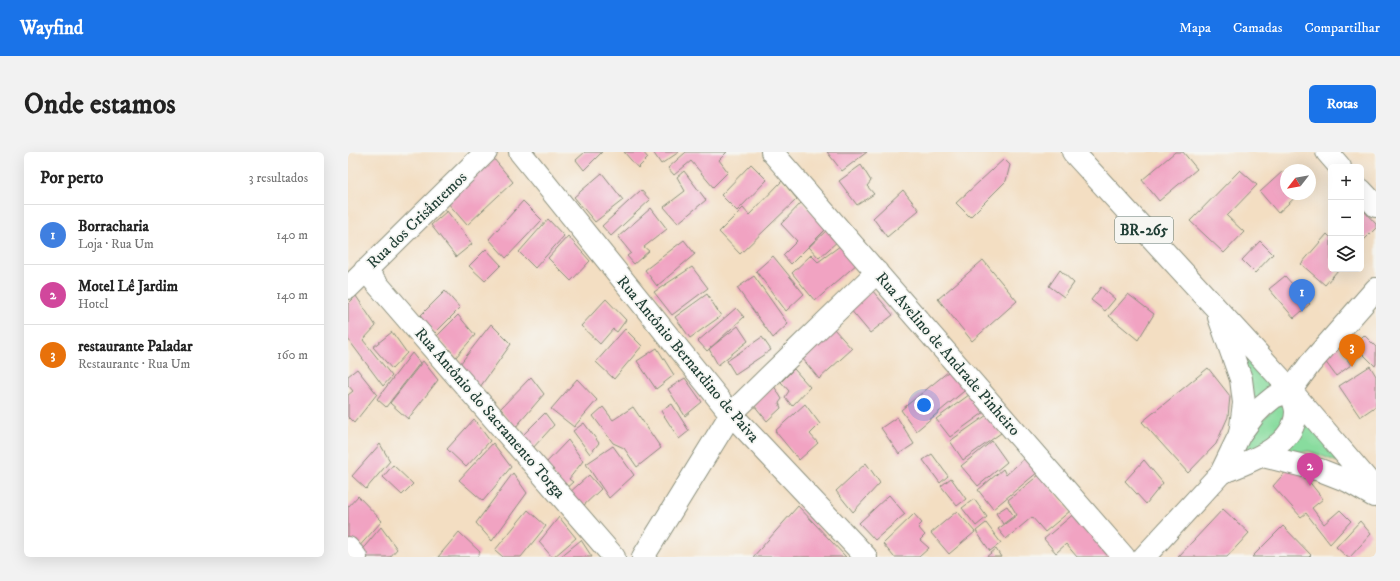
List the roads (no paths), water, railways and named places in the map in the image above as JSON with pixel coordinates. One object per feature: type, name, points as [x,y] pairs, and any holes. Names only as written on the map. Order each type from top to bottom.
[{"type":"main road","name":"Rua dos Crisântemos","points":[[348,288],[486,152]]},
{"type":"main road","name":"Rua Antônio Bernardino de Paiva","points":[[520,152],[731,414],[866,557]]},
{"type":"main road","name":"Rua Avelino de Andrade Pinheiro","points":[[772,152],[1124,557]]},
{"type":"main road","points":[[1327,152],[1337,164]]},
{"type":"main road","name":"BR-265","points":[[1082,155],[1216,308],[1281,379],[1376,490]]},
{"type":"main road","points":[[1364,193],[1376,206]]},
{"type":"main road","name":"Rua Antônio do Sacramento Torga","points":[[365,270],[614,557]]},
{"type":"main road","points":[[643,557],[731,414],[877,272]]},
{"type":"main road","points":[[1144,557],[1221,474],[1240,434],[1262,406],[1274,397],[1290,391],[1310,364],[1376,289]]},
{"type":"main road","points":[[1216,308],[1241,379],[1244,403],[1240,434]]},
{"type":"main road","points":[[1221,474],[1263,456],[1292,430],[1296,411],[1290,391]]},
{"type":"main road","points":[[1263,456],[1320,470],[1348,481],[1376,497]]},
{"type":"main road","points":[[348,548],[356,557]]},
{"type":"place","name":"Borracharia","points":[[1302,312]]},
{"type":"place","name":"restaurante Paladar","points":[[1352,367]]},
{"type":"place","name":"Motel Lê Jardim","points":[[1310,486]]}]
